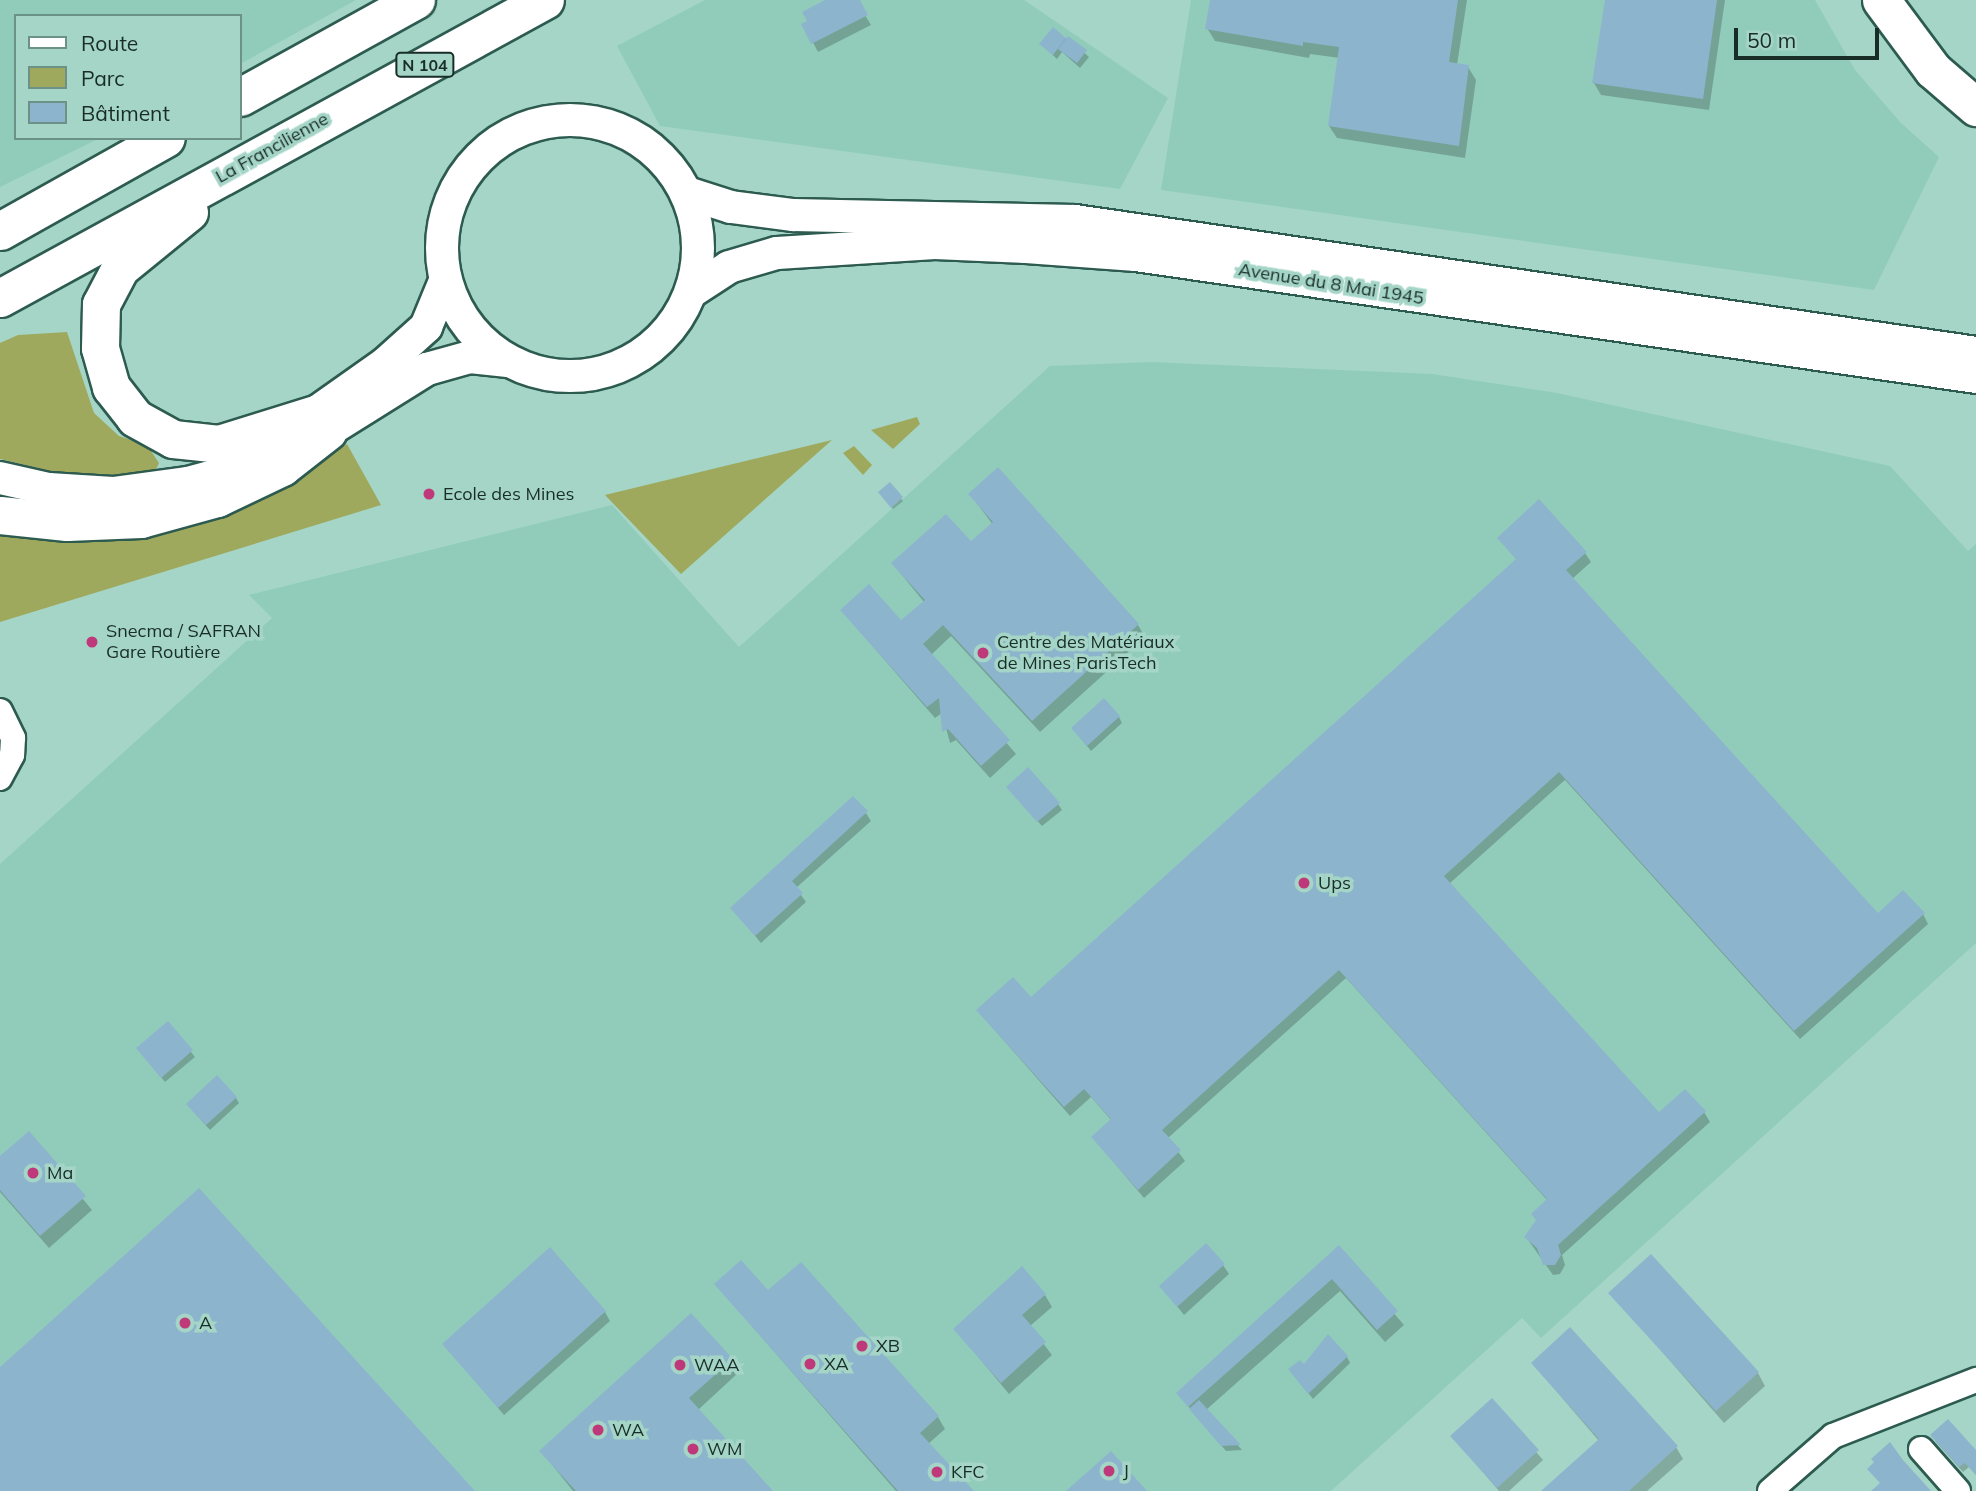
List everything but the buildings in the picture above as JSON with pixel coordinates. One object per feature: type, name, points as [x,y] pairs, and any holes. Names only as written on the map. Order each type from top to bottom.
[{"type":"highway","points":[[242,96],[416,0]]},
{"type":"highway","name":"La Francilienne","points":[[0,298],[545,0]]},
{"type":"highway","points":[[1881,0],[1933,70],[1976,107]]},
{"type":"highway","points":[[0,231],[162,140]]},
{"type":"highway","points":[[216,178],[185,217],[120,268],[101,304],[100,348],[111,387],[135,418],[173,439],[219,444],[322,422]]},
{"type":"highway","points":[[0,515],[67,522],[141,519],[217,498],[282,467],[322,422]]},
{"type":"main road","name":"Avenue du 8 Mai 1945","points":[[0,464],[101,480],[174,475],[272,443],[322,422],[427,369],[470,357],[508,361],[565,376],[601,373],[634,359],[663,337],[691,292],[698,237],[687,193],[660,156],[642,141],[611,126],[566,120],[542,122],[510,134],[481,154],[460,181],[450,202],[441,247],[445,281],[459,313],[473,331],[508,361]]},
{"type":"main road","name":"Avenue du 8 Mai 1945","points":[[687,193],[730,207],[793,215],[1075,221],[1976,353]]},
{"type":"main road","name":"Avenue du 8 Mai 1945","points":[[691,292],[729,267],[777,253],[935,243],[1026,247],[1136,255],[1976,377]]},
{"type":"main road","name":"Avenue du 8 Mai 1945","points":[[0,478],[49,489],[113,493],[188,483],[261,463],[322,422],[425,327],[445,281]]},
{"type":"street","points":[[0,711],[13,738],[12,755],[0,778]]},
{"type":"street","points":[[1770,1491],[1833,1436],[1976,1380]]},
{"type":"street","points":[[1921,1449],[1958,1491]]},
{"type":"shaded area","points":[[0,0],[356,0],[242,63],[242,14],[14,14],[14,140],[96,140],[0,187]]},
{"type":"shaded area","points":[[705,0],[1024,0],[1168,98],[1120,189],[660,126],[617,46]]},
{"type":"shaded area","points":[[1191,0],[1815,0],[1855,70],[1901,123],[1939,157],[1874,290],[1161,190]]},
{"type":"shaded area","points":[[1152,362],[1432,374],[1557,393],[1890,466],[1968,551],[1976,544],[1976,943],[1541,1338],[1522,1318],[1331,1491],[0,1491],[0,864],[272,618],[249,595],[612,505],[739,647],[1050,366]]},
{"type":"green space","points":[[67,332],[94,413],[119,436],[147,445],[159,463],[151,480],[109,485],[0,459],[0,343],[18,335]]},
{"type":"green space","points":[[917,417],[920,424],[893,449],[871,430]]},
{"type":"green space","points":[[832,440],[681,574],[605,495]]},
{"type":"green space","points":[[347,444],[381,505],[0,622],[0,529],[290,477]]},
{"type":"green space","points":[[854,446],[872,465],[863,475],[843,453]]},
{"type":"place","name":"Ecole des Mines","points":[[429,494]]},
{"type":"place","name":"Snecma / SAFRAN Gare Routière","points":[[92,642]]},
{"type":"place","name":"Centre des Matériaux de Mines ParisTech","points":[[983,653]]},
{"type":"place","name":"Ups","points":[[1304,883]]},
{"type":"place","name":"Ma","points":[[33,1173]]},
{"type":"place","name":"A","points":[[185,1323]]},
{"type":"place","name":"XB","points":[[862,1346]]},
{"type":"place","name":"XA","points":[[810,1364]]},
{"type":"place","name":"WAA","points":[[680,1365]]},
{"type":"place","name":"WA","points":[[598,1430]]},
{"type":"place","name":"WM","points":[[693,1449]]},
{"type":"place","name":"J","points":[[1109,1471]]},
{"type":"place","name":"KFC","points":[[937,1472]]}]
